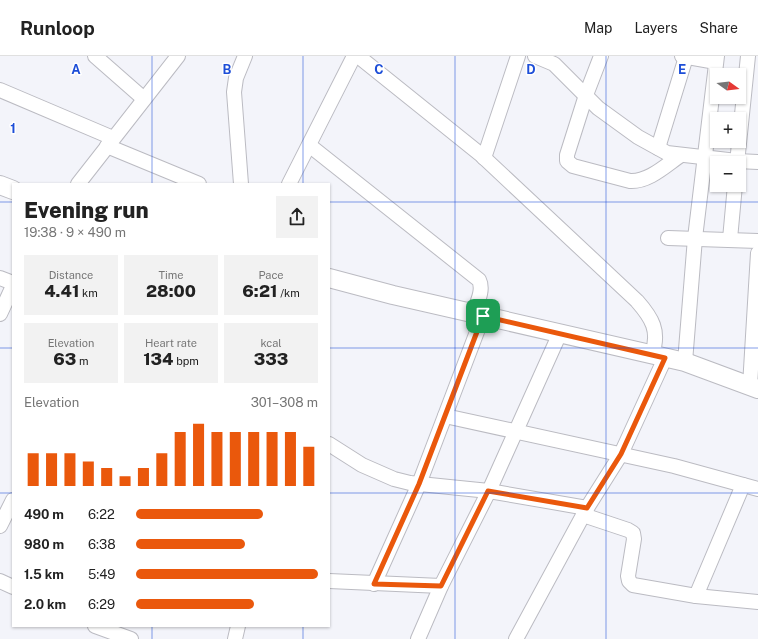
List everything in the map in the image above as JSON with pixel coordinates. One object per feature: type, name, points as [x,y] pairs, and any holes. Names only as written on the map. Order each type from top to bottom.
[{"type":"street","points":[[95,56],[144,99]]},
{"type":"street","points":[[79,183],[178,56]]},
{"type":"street","points":[[241,183],[234,92],[236,78],[245,56]]},
{"type":"street","points":[[289,183],[354,56]]},
{"type":"street","points":[[358,56],[484,158],[591,257],[648,314],[655,330],[658,356],[621,454],[585,512],[516,639]]},
{"type":"street","points":[[484,158],[518,56]]},
{"type":"street","points":[[535,56],[554,64],[598,108],[638,137],[667,153],[710,159]]},
{"type":"street","points":[[601,56],[586,95],[567,155],[567,161],[573,166],[630,181],[638,181],[651,175],[681,155]]},
{"type":"street","points":[[658,148],[684,56],[716,59],[695,238],[685,362]]},
{"type":"street","points":[[738,156],[748,56]]},
{"type":"street","points":[[0,90],[197,183]]},
{"type":"street","points":[[308,145],[479,280],[481,285],[478,315],[445,416],[419,484],[374,584]]},
{"type":"street","points":[[746,162],[758,162]]},
{"type":"street","points":[[0,185],[12,190]]},
{"type":"street","points":[[730,239],[734,192]]},
{"type":"street","points":[[668,238],[758,241]]},
{"type":"street","points":[[330,278],[478,315],[685,362],[754,387],[758,253]]},
{"type":"street","points":[[0,278],[12,283]]},
{"type":"street","points":[[0,314],[12,288]]},
{"type":"street","points":[[418,639],[441,586],[488,491],[560,333]]},
{"type":"street","points":[[445,416],[515,430],[674,466],[758,489]]},
{"type":"street","points":[[330,445],[377,473],[394,479],[419,484],[488,491],[585,512],[628,530],[633,533],[634,539],[628,576],[629,581],[633,585],[696,596],[758,602]]},
{"type":"street","points":[[696,596],[743,485]]},
{"type":"street","points":[[0,526],[12,504]]},
{"type":"street","points":[[0,581],[12,587]]},
{"type":"street","points":[[330,581],[441,586]]},
{"type":"street","points":[[98,627],[131,639]]},
{"type":"street","points":[[235,639],[238,627]]},
{"type":"route","points":[[483,316],[665,358],[621,454],[587,508],[488,491],[441,586],[374,584],[419,484],[483,316]]}]
